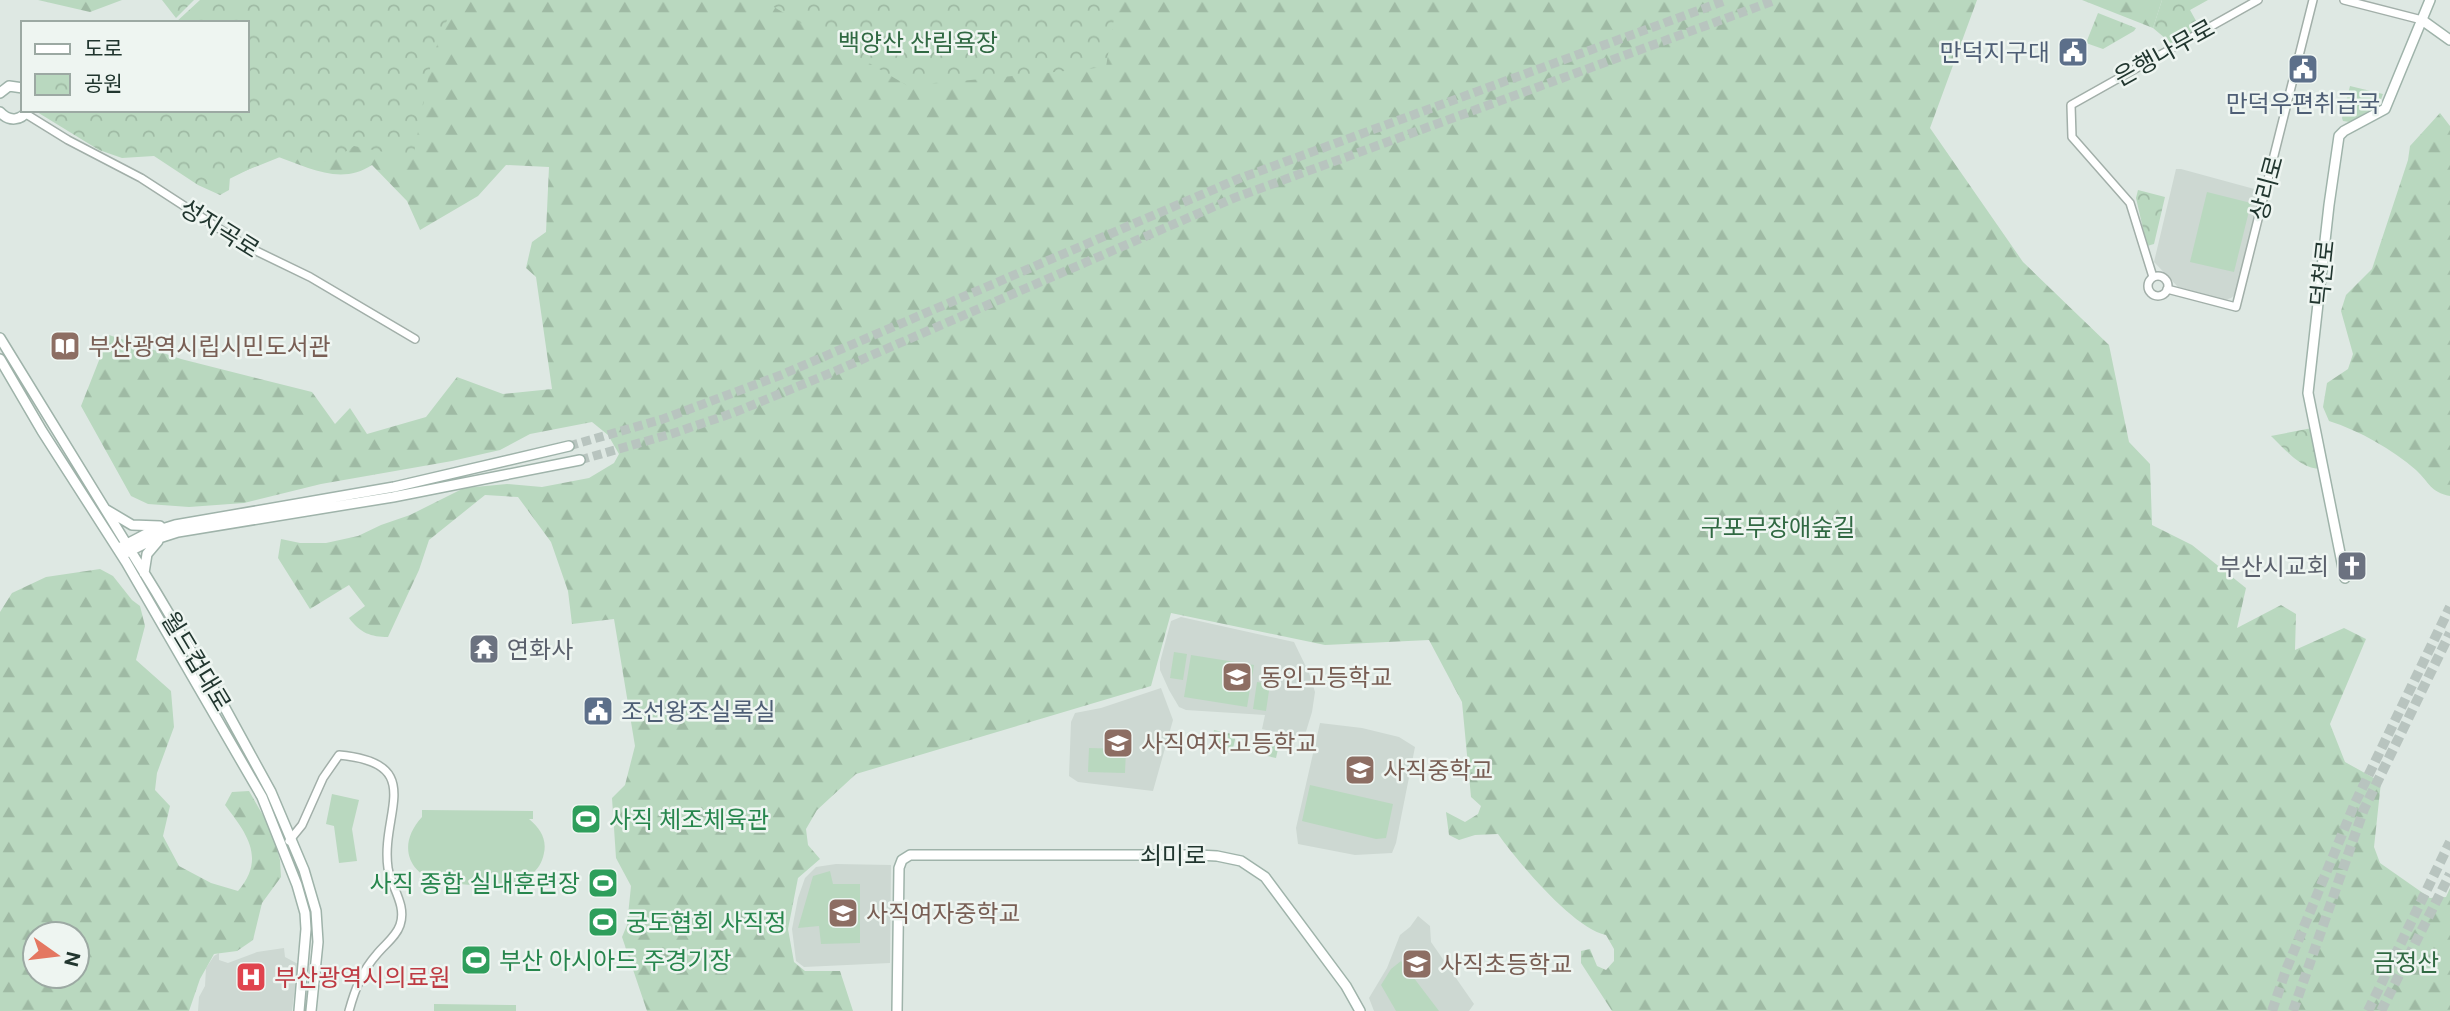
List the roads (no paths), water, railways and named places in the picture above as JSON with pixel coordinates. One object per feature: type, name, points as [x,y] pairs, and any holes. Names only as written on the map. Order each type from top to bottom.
[{"type":"main road","name":"덕천로","points":[[2345,578],[2308,393],[2339,136],[2385,109],[2430,0]]},
{"type":"main road","points":[[2422,20],[2450,40]]},
{"type":"main road","points":[[0,93],[9,86],[21,89]]},
{"type":"main road","points":[[2,118],[18,119],[27,112]]},
{"type":"main road","name":"월드컵대로","points":[[0,338],[102,506],[123,550],[144,573],[225,708],[271,792],[312,894],[318,926],[312,1011]]},
{"type":"main road","name":"월드컵대로","points":[[0,359],[123,550],[262,797],[301,898],[306,929],[299,1011]]},
{"type":"main road","points":[[102,506],[132,525],[176,525],[394,487],[569,446]]},
{"type":"main road","points":[[123,550],[178,532],[393,497],[580,460]]},
{"type":"main road","points":[[123,550],[176,525]]},
{"type":"main road","points":[[144,573],[147,554],[163,537]]},
{"type":"main road","name":"쇠미로","points":[[897,1011],[899,868],[902,860],[910,855],[1209,855],[1241,861],[1260,872],[1276,889],[1346,986],[1360,1011]]},
{"type":"street","name":"은행나무로","points":[[2153,277],[2130,203],[2072,137],[2071,105],[2258,0]]},
{"type":"street","name":"상리로","points":[[2167,289],[2236,307],[2313,0]]},
{"type":"street","points":[[2344,0],[2422,20]]},
{"type":"street","name":"성지곡로","points":[[27,112],[68,140],[141,178],[246,246],[310,277],[415,339]]},
{"type":"street","points":[[2160,276],[2165,280],[2167,289],[2160,296],[2151,294],[2148,285],[2153,277],[2160,276]]},
{"type":"street","points":[[282,846],[302,825],[323,778],[339,755],[369,759],[389,777],[396,795],[387,838],[387,859],[391,881],[400,903],[401,920],[395,934],[377,953],[358,981],[349,1011]]},
{"type":"tunnel","points":[[569,446],[663,419],[781,375],[1238,179],[1727,0]]},
{"type":"tunnel","points":[[580,460],[733,413],[1234,198],[1776,0]]},
{"type":"tunnel","points":[[2272,1011],[2286,970],[2355,803],[2450,607]]},
{"type":"tunnel","points":[[2293,1011],[2364,809],[2450,633]]},
{"type":"tunnel","points":[[2368,1011],[2450,842]]},
{"type":"tunnel","points":[[2381,1011],[2450,874]]},
{"type":"place","name":"만덕지구대","points":[[2073,52]]},
{"type":"place","name":"만덕우편취급국","points":[[2303,69]]},
{"type":"place","name":"부산광역시립시민도서관","points":[[65,346]]},
{"type":"place","name":"부산시교회","points":[[2352,566]]},
{"type":"place","name":"연화사","points":[[484,649]]},
{"type":"place","name":"동인고등학교","points":[[1237,677]]},
{"type":"place","name":"조선왕조실록실","points":[[598,711]]},
{"type":"place","name":"사직여자고등학교","points":[[1118,743]]},
{"type":"place","name":"사직중학교","points":[[1360,770]]},
{"type":"place","name":"사직 체조체육관","points":[[586,819]]},
{"type":"place","name":"사직 종합 실내훈련장","points":[[603,883]]},
{"type":"place","name":"사직여자중학교","points":[[843,913]]},
{"type":"place","name":"궁도협회 사직정","points":[[603,922]]},
{"type":"place","name":"부산 아시아드 주경기장","points":[[476,960]]},
{"type":"place","name":"사직초등학교","points":[[1417,964]]},
{"type":"place","name":"부산광역시의료원","points":[[251,977]]},
{"type":"park label","name":"백양산 산림욕장","points":[[918,42]]},
{"type":"park label","name":"구포무장애숲길","points":[[1778,527]]},
{"type":"park label","name":"금정산","points":[[2406,962]]}]
